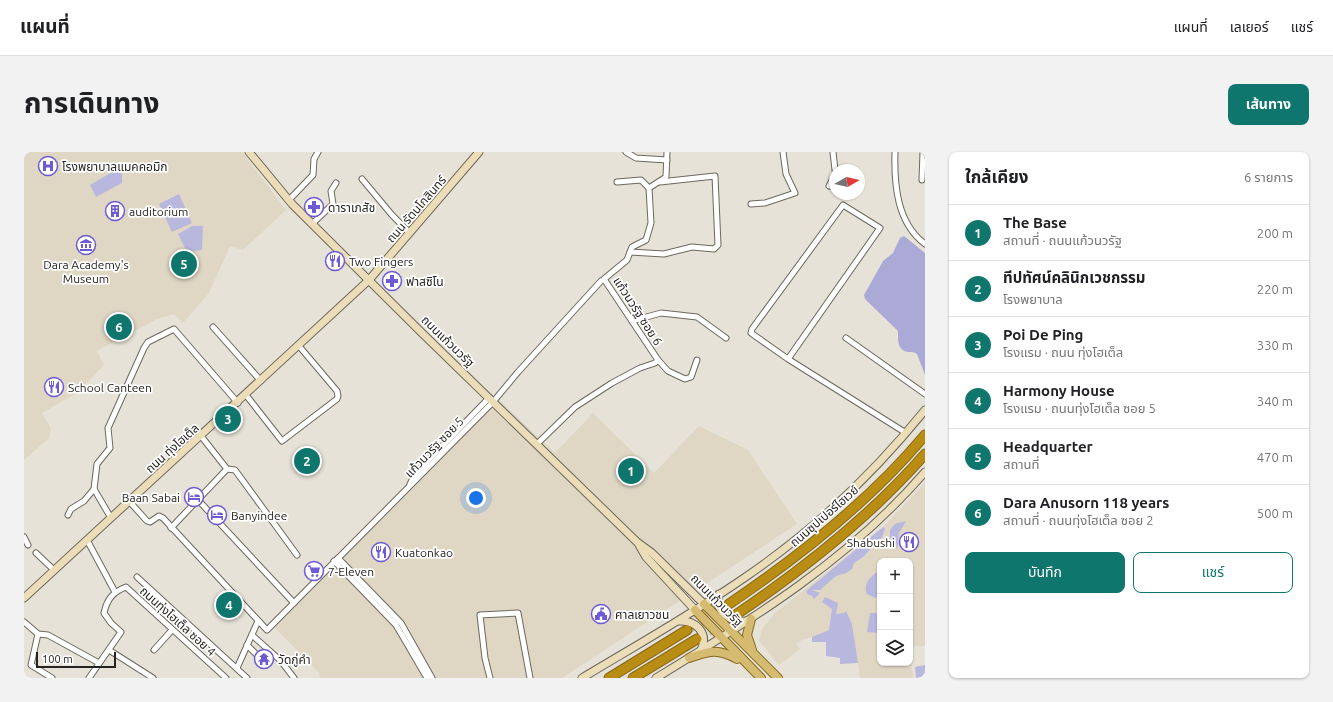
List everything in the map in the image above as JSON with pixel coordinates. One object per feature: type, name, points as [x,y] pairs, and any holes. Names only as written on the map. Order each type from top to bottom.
[{"type":"highway","name":"ถนนซุปเปอร์ไฮเวย์","points":[[728,604],[795,557],[846,514],[888,475],[925,435]]},
{"type":"highway","name":"ถนนซุปเปอร์ไฮเวย์","points":[[736,614],[778,586],[830,546],[867,512],[925,454]]},
{"type":"highway","points":[[609,678],[687,630]]},
{"type":"highway","points":[[633,678],[697,639]]},
{"type":"main road","name":"ถนนแก้วนวรัฐ","points":[[704,604],[778,678]]},
{"type":"main road","name":"ถนนแก้วนวรัฐ","points":[[695,610],[720,638],[761,678]]},
{"type":"main road","points":[[749,620],[747,639],[756,657]]},
{"type":"main road","points":[[690,658],[706,652],[722,651],[749,667]]},
{"type":"street","name":"ถนนแก้วนวรัฐ","points":[[249,152],[288,200],[312,224],[637,542],[652,553],[704,604]]},
{"type":"street","points":[[288,200],[313,175],[314,159],[318,152]]},
{"type":"street","name":"ถนน รัตนโกสินทร์","points":[[369,280],[479,152]]},
{"type":"street","points":[[626,152],[636,158],[667,160]]},
{"type":"street","points":[[617,182],[641,180],[649,188],[659,182],[666,177],[667,152]]},
{"type":"street","points":[[751,204],[765,203],[795,193],[786,174],[783,152]]},
{"type":"street","points":[[833,152],[834,164]]},
{"type":"street","points":[[895,152],[895,181],[902,213],[912,232],[925,244]]},
{"type":"street","points":[[922,180],[923,152]]},
{"type":"street","points":[[630,252],[664,254],[692,247],[714,249],[718,245],[715,176],[659,182]]},
{"type":"street","points":[[362,179],[392,215],[410,233]]},
{"type":"street","points":[[312,224],[333,204],[331,191],[336,183]]},
{"type":"street","name":"แก้วนวรัฐ ซอย 6","points":[[537,444],[575,407],[612,383],[640,368],[655,363],[658,360],[604,279],[627,260],[632,247],[646,240],[650,223],[649,188]]},
{"type":"street","points":[[788,359],[880,228],[843,204],[752,329],[752,335],[788,359],[906,433]]},
{"type":"street","name":"ถนน ทุ่งโฮเต็ล","points":[[24,598],[238,403],[369,280]]},
{"type":"street","name":"แก้วนวรัฐ ซอย 5","points":[[258,621],[267,630],[408,488],[416,476],[518,372],[601,281]]},
{"type":"street","points":[[632,321],[661,314],[697,317],[726,338]]},
{"type":"street","points":[[213,327],[261,381]]},
{"type":"street","points":[[68,515],[71,508],[84,501],[94,489],[97,464],[110,448],[108,428],[148,342],[174,329],[238,403]]},
{"type":"street","points":[[846,338],[925,394]]},
{"type":"street","points":[[246,395],[282,441],[337,399],[337,391],[298,346]]},
{"type":"street","points":[[658,360],[668,371],[685,379],[691,377],[697,360]]},
{"type":"street","points":[[582,678],[679,621],[747,576],[818,520],[869,474],[925,410]]},
{"type":"street","points":[[201,436],[227,469],[235,470],[297,555]]},
{"type":"street","points":[[171,528],[227,469]]},
{"type":"street","points":[[656,678],[731,632],[825,567],[889,510],[925,472]]},
{"type":"street","points":[[94,489],[111,518]]},
{"type":"street","points":[[199,500],[294,603]]},
{"type":"street","points":[[129,501],[145,520],[150,522],[160,516],[258,621],[237,668]]},
{"type":"street","points":[[24,537],[28,545]]},
{"type":"street","points":[[87,540],[115,592],[106,604],[104,613],[111,623],[121,632],[89,678]]},
{"type":"street","name":"ถนนแก้วนวรัฐ","points":[[637,542],[646,557],[695,610]]},
{"type":"street","points":[[36,553],[54,570]]},
{"type":"street","points":[[336,559],[390,615],[401,623],[432,678]]},
{"type":"street","points":[[137,577],[248,678]]},
{"type":"street","name":"ถนนทุ่งโฮเต็ล ซอย 4","points":[[115,592],[126,587],[226,678]]},
{"type":"street","points":[[720,594],[717,600],[719,607],[731,620],[737,622],[749,620]]},
{"type":"street","points":[[490,678],[485,658],[480,615],[518,613],[530,678]]},
{"type":"street","points":[[390,615],[427,678]]},
{"type":"street","points":[[679,621],[689,621],[695,624],[704,637],[704,643],[701,650]]},
{"type":"street","points":[[24,622],[38,634],[48,636],[99,663]]},
{"type":"street","points":[[154,650],[172,630]]},
{"type":"street","points":[[38,634],[32,665],[52,678]]},
{"type":"street","points":[[252,635],[281,661],[294,678]]},
{"type":"street","points":[[247,645],[266,664]]},
{"type":"street","points":[[109,650],[153,678]]},
{"type":"shaded area","points":[[24,152],[242,152],[286,210],[243,250],[230,246],[209,293],[183,323],[174,314],[157,319],[97,351],[104,365],[77,393],[42,413],[51,429],[49,438],[24,460]]},
{"type":"shaded area","points":[[119,168],[122,175],[122,183],[96,197],[90,185]]},
{"type":"shaded area","points":[[179,194],[192,223],[172,232],[159,204]]},
{"type":"shaded area","points":[[192,226],[203,226],[202,250],[187,252],[178,234]]},
{"type":"shaded area","points":[[904,236],[925,253],[925,375],[917,354],[914,352],[904,351],[900,347],[898,331],[865,299],[864,295],[883,261],[893,253],[900,238]]},
{"type":"shaded area","points":[[499,400],[555,453],[593,413],[654,473],[699,426],[748,450],[797,524],[562,678],[320,678],[319,673],[274,627]]},
{"type":"shaded area","points":[[925,483],[925,646],[916,646],[913,648],[913,558],[877,558],[877,666],[912,666],[913,678],[860,678],[852,624],[802,640],[796,644],[800,649],[779,665],[759,641],[762,629],[775,613],[883,527]]},
{"type":"shaded area","points":[[906,521],[899,533],[897,551],[896,545],[890,539],[890,530],[895,524]]},
{"type":"shaded area","points":[[883,527],[885,529],[882,537],[863,557],[854,563],[852,569],[846,573],[836,576],[820,590],[812,590],[820,593],[814,599],[811,595],[808,595],[806,591]]},
{"type":"shaded area","points":[[877,572],[877,596],[875,598],[867,594],[866,590],[867,583]]},
{"type":"shaded area","points":[[825,597],[838,603],[836,614],[843,614],[846,611],[852,624],[858,663],[840,664],[840,658],[826,656],[826,642],[812,642],[812,637],[829,630],[832,609],[822,602]]},
{"type":"shaded area","points":[[870,613],[877,613],[877,633],[867,632]]},
{"type":"shaded area","points":[[925,665],[925,676],[916,678],[915,667]]},
{"type":"tunnel","points":[[689,629],[729,604]]},
{"type":"tunnel","points":[[697,639],[737,614]]},
{"type":"place","name":"โรงพยาบาลแมคคอมิก","points":[[48,166]]},
{"type":"place","name":"ดาราเภสัช","points":[[314,207]]},
{"type":"place","name":"auditorium","points":[[115,211]]},
{"type":"place","name":"Dara Academy's Museum","points":[[86,245]]},
{"type":"place","name":"Two Fingers","points":[[335,261]]},
{"type":"place","name":"Headquarter","points":[[184,264]]},
{"type":"place","name":"ฟาสซิโน","points":[[392,281]]},
{"type":"place","name":"Dara Anusorn 118 years","points":[[119,327]]},
{"type":"place","name":"School Canteen","points":[[54,387]]},
{"type":"place","name":"Poi De Ping","points":[[228,419]]},
{"type":"place","name":"ทีปทัศน์คลินิกเวชกรรม","points":[[307,461]]},
{"type":"place","name":"The Base","points":[[631,471]]},
{"type":"place","name":"Baan Sabai","points":[[194,497]]},
{"type":"place","name":"Banyindee","points":[[217,515]]},
{"type":"place","name":"Shabushi","points":[[909,542]]},
{"type":"place","name":"Kuatonkao","points":[[381,552]]},
{"type":"place","name":"7-Eleven","points":[[314,571]]},
{"type":"place","name":"Harmony House","points":[[229,605]]},
{"type":"place","name":"ศาลเยาวชน","points":[[601,614]]},
{"type":"place","name":"วัดกู่คำ","points":[[264,659]]}]
